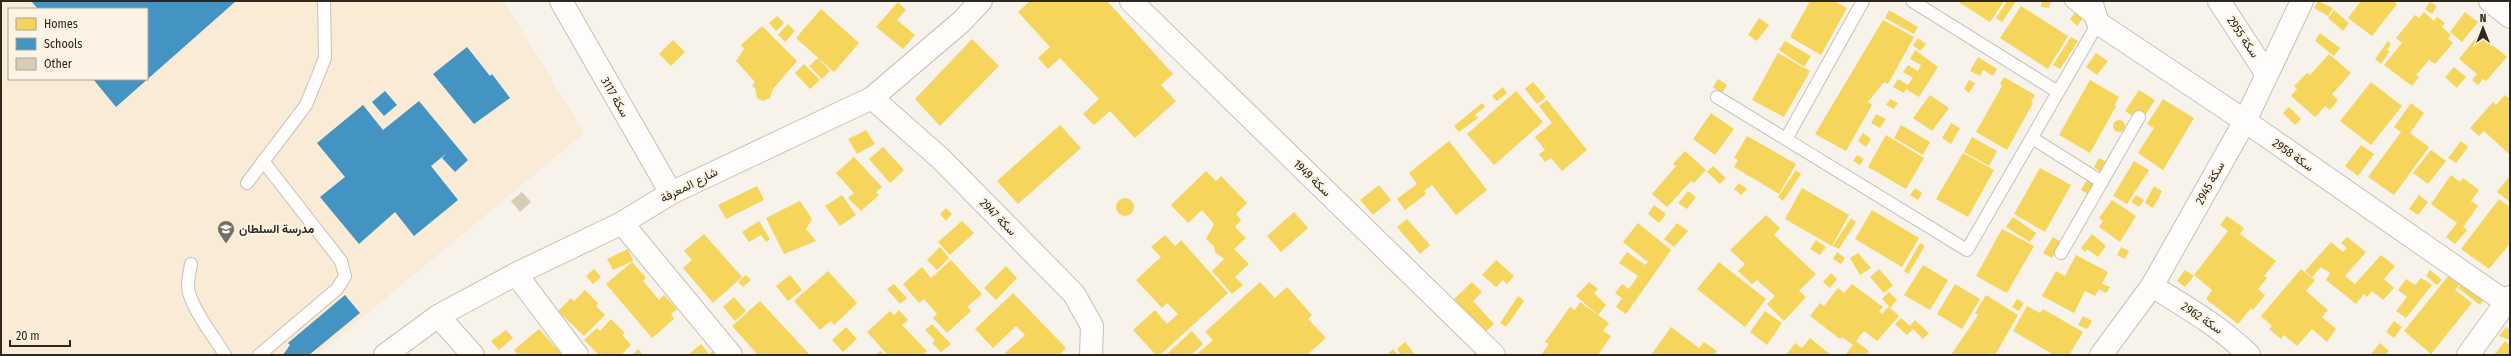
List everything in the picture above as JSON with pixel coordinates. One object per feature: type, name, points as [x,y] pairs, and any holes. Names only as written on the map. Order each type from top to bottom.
[{"type":"street","name":"سكة 3117","points":[[561,1],[670,193]]},
{"type":"street","name":"شارع المعرفة","points":[[385,355],[438,316],[516,274],[622,223],[670,193],[872,98],[961,22],[981,1]]},
{"type":"street","name":"سكة 1949","points":[[1131,1],[1494,355]]},
{"type":"street","points":[[2091,1],[2098,23]]},
{"type":"street","name":"سكة 2955","points":[[2219,1],[2266,72]]},
{"type":"street","name":"سكة 2945","points":[[2101,355],[2152,286],[2245,122],[2266,72],[2302,1]]},
{"type":"street","points":[[2490,1],[2510,17]]},
{"type":"street","name":"سكة 2958","points":[[2098,23],[2509,302],[2468,355]]},
{"type":"street","name":"سكة 2947","points":[[872,98],[940,158],[1074,294],[1092,326],[1091,355]]},
{"type":"street","points":[[622,223],[731,355]]},
{"type":"street","points":[[516,274],[577,355]]},
{"type":"street","name":"سكة 2962","points":[[2152,286],[2214,326],[2236,342],[2249,355]]},
{"type":"street","points":[[438,316],[473,355]]},
{"type":"lane","points":[[247,183],[306,105],[325,58],[324,1]]},
{"type":"lane","points":[[1786,139],[1863,1]]},
{"type":"lane","points":[[1912,1],[2058,92]]},
{"type":"lane","points":[[1717,97],[1967,250],[2098,23],[2071,1]]},
{"type":"lane","points":[[2061,253],[2139,117]]},
{"type":"lane","points":[[2032,138],[2102,182]]},
{"type":"lane","points":[[259,355],[337,289],[345,276],[341,261],[263,161]]},
{"type":"lane","points":[[191,264],[188,287],[194,309],[207,324],[225,355]]},
{"type":"shaded area","name":"مدرسة السلطان","points":[[1,1],[504,1],[584,133],[317,355],[1,355]]},
{"type":"building: Homes","points":[[1030,1],[1107,1],[1173,74],[1161,85],[1176,101],[1135,138],[1110,111],[1094,125],[1083,114],[1099,99],[1060,58],[1048,69],[1038,58],[1050,47],[1018,12]]},
{"type":"building: Homes","points":[[1810,1],[1834,1],[1847,8],[1821,55],[1790,37]]},
{"type":"building: Homes","points":[[1957,1],[2004,1],[1990,22]]},
{"type":"building: Homes","points":[[2007,1],[2016,1],[2002,22],[1996,18]]},
{"type":"building: Homes","points":[[2042,1],[2051,1],[2049,8],[2041,7]]},
{"type":"building: Homes","points":[[2318,1],[2333,8],[2328,16],[2314,8]]},
{"type":"building: Homes","points":[[2361,1],[2393,1],[2397,4],[2372,36],[2348,18]]},
{"type":"building: Homes","points":[[898,2],[906,10],[897,20],[915,35],[903,49],[876,27]]},
{"type":"building: Homes","points":[[2430,2],[2437,6],[2432,14],[2425,9]]},
{"type":"building: Homes","points":[[2021,6],[2068,36],[2048,69],[2000,38]]},
{"type":"building: Homes","points":[[821,9],[859,43],[834,72],[796,38]]},
{"type":"building: Homes","points":[[1889,10],[1918,27],[1914,34],[1885,18]]},
{"type":"building: Homes","points":[[2334,10],[2349,23],[2343,31],[2328,18]]},
{"type":"building: Homes","points":[[2076,11],[2084,17],[2077,26],[2070,19]]},
{"type":"building: Homes","points":[[2424,12],[2434,21],[2437,17],[2445,23],[2442,27],[2451,35],[2448,39],[2453,43],[2435,64],[2429,60],[2416,75],[2419,77],[2412,86],[2384,65],[2402,43],[2396,38],[2415,15],[2419,18]]},
{"type":"building: Homes","points":[[2465,12],[2478,22],[2462,42],[2450,32]]},
{"type":"building: Homes","points":[[777,16],[784,23],[776,31],[769,23]]},
{"type":"building: Homes","points":[[1759,18],[1769,25],[1757,41],[1748,35]]},
{"type":"building: Homes","points":[[1883,20],[1914,37],[1888,84],[1884,82],[1868,102],[1872,105],[1846,151],[1815,134]]},
{"type":"building: Homes","points":[[788,24],[795,31],[785,42],[778,35]]},
{"type":"building: Homes","points":[[762,26],[797,61],[773,89],[770,98],[763,101],[757,98],[755,88],[752,86],[755,82],[736,61],[744,49],[741,45]]},
{"type":"building: Homes","points":[[2320,33],[2340,48],[2334,56],[2315,41]]},
{"type":"building: Homes","points":[[2479,34],[2507,57],[2486,81],[2483,79],[2478,85],[2472,80],[2477,74],[2459,59]]},
{"type":"building: Homes","points":[[2071,37],[2078,41],[2060,69],[2053,65]]},
{"type":"building: Homes","points":[[1918,38],[1926,44],[1920,51],[1913,45]]},
{"type":"building: Homes","points":[[972,39],[999,66],[940,126],[915,99]]},
{"type":"building: Homes","points":[[673,40],[685,52],[671,66],[659,54]]},
{"type":"building: Homes","points":[[1785,41],[1811,56],[1804,67],[1779,50]]},
{"type":"building: Homes","points":[[2388,41],[2391,44],[2387,50],[2390,51],[2381,64],[2375,59]]},
{"type":"building: Homes","points":[[1915,50],[1938,67],[1919,97],[1906,89],[1904,93],[1893,87],[1898,79],[1908,85],[1913,78],[1903,72],[1908,65],[1918,71],[1921,65],[1910,59]]},
{"type":"building: Homes","points":[[1778,53],[1810,71],[1784,117],[1752,100]]},
{"type":"building: Homes","points":[[2096,53],[2108,61],[2097,75],[2086,67]]},
{"type":"building: Homes","points":[[2329,54],[2351,73],[2332,94],[2338,100],[2330,110],[2325,106],[2315,117],[2291,96],[2297,89],[2294,86],[2307,73],[2310,75]]},
{"type":"building: Homes","points":[[1978,57],[1997,69],[1993,76],[1983,70],[1980,76],[1970,71]]},
{"type":"building: Homes","points":[[818,58],[830,71],[822,79],[809,66]]},
{"type":"building: Homes","points":[[804,64],[820,80],[810,89],[795,73]]},
{"type":"building: Homes","points":[[2454,67],[2466,77],[2457,88],[2445,77]]},
{"type":"building: Homes","points":[[2004,77],[2035,95],[2031,102],[2033,103],[2007,150],[1976,132],[2002,86],[2000,84]]},
{"type":"building: Homes","points":[[1718,79],[1727,85],[1722,93],[1713,87]]},
{"type":"building: Homes","points":[[1969,80],[1975,83],[1969,93],[1964,89]]},
{"type":"building: Homes","points":[[2090,80],[2119,97],[2114,105],[2116,106],[2090,153],[2059,135]]},
{"type":"building: Homes","points":[[1533,82],[1546,97],[1537,104],[1525,89]]},
{"type":"building: Homes","points":[[2371,82],[2402,106],[2371,145],[2340,121]]},
{"type":"building: Homes","points":[[1503,87],[1507,93],[1497,101],[1492,96]]},
{"type":"building: Homes","points":[[2139,90],[2155,100],[2136,129],[2134,117],[2125,111]]},
{"type":"building: Homes","points":[[1516,91],[1543,122],[1494,165],[1467,134]]},
{"type":"building: Homes","points":[[1930,95],[1949,108],[1932,131],[1913,118]]},
{"type":"building: Homes","points":[[2505,95],[2510,99],[2509,154],[2484,131],[2479,136],[2470,128],[2493,102],[2496,105]]},
{"type":"building: Homes","points":[[1890,99],[1898,103],[1894,109],[1886,105]]},
{"type":"building: Homes","points":[[2163,99],[2194,118],[2163,170],[2138,153],[2154,128],[2147,124]]},
{"type":"building: Homes","points":[[1547,100],[1587,150],[1562,171],[1551,158],[1545,162],[1539,154],[1545,150],[1535,137],[1552,123],[1539,106]]},
{"type":"building: Homes","points":[[1482,103],[1485,107],[1475,115],[1478,118],[1459,132],[1454,126]]},
{"type":"building: Homes","points":[[2411,103],[2424,113],[2410,133],[2429,147],[2394,195],[2368,177],[2401,132],[2394,127]]},
{"type":"building: Homes","points":[[2289,107],[2301,119],[2295,125],[2283,113]]},
{"type":"building: Homes","points":[[1711,113],[1734,129],[1715,155],[1693,139]]},
{"type":"building: Homes","points":[[1876,114],[1886,119],[1880,128],[1871,123]]},
{"type":"building: Homes","points":[[2117,120],[2121,120],[2125,126],[2121,132],[2117,132],[2113,128],[2113,124]]},
{"type":"building: Homes","points":[[1951,123],[1960,128],[1951,144],[1942,138]]},
{"type":"building: Homes","points":[[1060,125],[1081,148],[1018,204],[997,181]]},
{"type":"building: Homes","points":[[1901,125],[1930,142],[1923,155],[1894,138]]},
{"type":"building: Homes","points":[[866,130],[875,144],[857,154],[848,139]]},
{"type":"building: Homes","points":[[1863,133],[1871,139],[1866,147],[1858,141]]},
{"type":"building: Homes","points":[[1886,135],[1924,158],[1906,189],[1868,167]]},
{"type":"building: Homes","points":[[1747,136],[1796,164],[1779,194],[1734,167],[1738,160],[1734,158]]},
{"type":"building: Homes","points":[[1972,137],[1997,151],[1989,166],[1964,152]]},
{"type":"building: Homes","points":[[1449,141],[1487,190],[1456,215],[1432,185],[1424,191],[1426,194],[1405,210],[1397,199],[1417,184],[1409,173]]},
{"type":"building: Homes","points":[[2461,141],[2468,147],[2456,163],[2448,158]]},
{"type":"building: Homes","points":[[2361,145],[2374,154],[2358,176],[2345,166]]},
{"type":"building: Homes","points":[[883,147],[904,170],[890,183],[869,159]]},
{"type":"building: Homes","points":[[2431,150],[2446,161],[2428,184],[2413,173]]},
{"type":"building: Homes","points":[[1685,151],[1706,170],[1694,183],[1691,181],[1667,207],[1652,194],[1676,166],[1673,164]]},
{"type":"building: Homes","points":[[1963,153],[1994,170],[1968,217],[1936,199]]},
{"type":"building: Homes","points":[[1857,155],[1864,159],[1860,165],[1853,161]]},
{"type":"building: Homes","points":[[854,157],[882,187],[876,192],[879,195],[861,211],[848,198],[854,193],[836,173]]},
{"type":"building: Homes","points":[[2099,158],[2107,162],[2101,172],[2094,167]]},
{"type":"building: Homes","points":[[2134,161],[2149,170],[2127,204],[2113,196]]},
{"type":"building: Homes","points":[[1713,166],[1726,178],[1720,184],[1707,172]]},
{"type":"building: Homes","points":[[2040,168],[2071,185],[2045,232],[2014,214]]},
{"type":"building: Homes","points":[[1796,170],[1801,174],[1783,201],[1778,197]]},
{"type":"building: Homes","points":[[1206,171],[1216,181],[1221,176],[1247,203],[1236,214],[1241,220],[1235,227],[1246,238],[1234,249],[1249,264],[1235,277],[1243,285],[1232,294],[1212,271],[1224,259],[1215,252],[1214,246],[1206,239],[1214,224],[1202,210],[1188,223],[1171,205]]},
{"type":"building: Homes","points":[[2451,175],[2460,182],[2463,178],[2479,190],[2471,201],[2478,206],[2463,227],[2467,230],[2455,244],[2446,237],[2457,223],[2431,204]]},
{"type":"building: Homes","points":[[2508,178],[2510,179],[2510,202],[2497,192]]},
{"type":"building: Homes","points":[[2087,180],[2097,186],[2091,196],[2081,190]]},
{"type":"building: Homes","points":[[1739,183],[1747,189],[1741,195],[1734,189]]},
{"type":"building: Homes","points":[[1379,185],[1391,200],[1373,215],[1360,200]]},
{"type":"building: Homes","points":[[757,186],[764,200],[726,219],[718,205]]},
{"type":"building: Homes","points":[[2154,186],[2162,191],[2153,208],[2145,203]]},
{"type":"building: Homes","points":[[1802,188],[1849,215],[1832,246],[1785,219]]},
{"type":"building: Homes","points":[[1915,188],[1922,193],[1918,200],[1910,195]]},
{"type":"building: Homes","points":[[1688,191],[1696,197],[1687,209],[1678,203]]},
{"type":"building: Homes","points":[[842,195],[856,215],[840,226],[825,206]]},
{"type":"building: Homes","points":[[2136,195],[2144,200],[2139,207],[2131,202]]},
{"type":"building: Homes","points":[[2419,195],[2428,202],[2418,215],[2409,209]]},
{"type":"building: Homes","points":[[1125,198],[1129,199],[1133,203],[1133,211],[1129,215],[1125,216],[1121,215],[1117,211],[1116,207],[1117,203],[1121,199]]},
{"type":"building: Homes","points":[[2499,199],[2510,207],[2510,243],[2489,269],[2461,249]]},
{"type":"building: Homes","points":[[2112,200],[2136,216],[2120,242],[2099,227],[2103,221],[2099,218]]},
{"type":"building: Homes","points":[[800,201],[812,219],[806,229],[816,241],[784,254],[766,218]]},
{"type":"building: Homes","points":[[1654,205],[1666,214],[1659,223],[1648,214]]},
{"type":"building: Homes","points":[[946,208],[952,214],[946,221],[940,214]]},
{"type":"building: Homes","points":[[1872,210],[1919,238],[1902,267],[1855,239]]},
{"type":"building: Homes","points":[[1294,212],[1308,228],[1281,252],[1267,236]]},
{"type":"building: Homes","points":[[1766,215],[1780,228],[1774,235],[1816,274],[1799,291],[1806,297],[1784,321],[1767,304],[1775,296],[1757,280],[1752,284],[1738,271],[1745,264],[1730,250]]},
{"type":"building: Homes","points":[[2227,216],[2244,228],[2240,234],[2276,261],[2264,276],[2267,278],[2258,289],[2265,295],[2253,310],[2251,308],[2238,324],[2206,299],[2212,290],[2194,275],[2228,231],[2220,225]]},
{"type":"building: Homes","points":[[2013,217],[2036,233],[2030,242],[2006,227]]},
{"type":"building: Homes","points":[[1851,218],[1856,222],[1839,249],[1833,246]]},
{"type":"building: Homes","points":[[1407,219],[1430,245],[1420,254],[1397,227]]},
{"type":"building: Homes","points":[[759,221],[770,239],[766,242],[761,235],[749,242],[742,232]]},
{"type":"building: Homes","points":[[962,221],[974,233],[950,255],[938,242]]},
{"type":"building: Homes","points":[[1638,223],[1671,250],[1626,314],[1616,307],[1622,298],[1615,293],[1622,284],[1629,289],[1638,276],[1619,263],[1627,252],[1645,265],[1648,262],[1623,242]]},
{"type":"building: Homes","points":[[1677,223],[1688,231],[1674,247],[1664,239]]},
{"type":"building: Homes","points":[[2002,229],[2034,246],[2007,293],[1976,276]]},
{"type":"building: Homes","points":[[704,234],[742,277],[713,303],[683,268],[692,260],[684,251]]},
{"type":"building: Homes","points":[[2092,234],[2106,246],[2098,257],[2087,249],[2085,252],[2081,248]]},
{"type":"building: Homes","points":[[1165,235],[1175,246],[1181,240],[1228,293],[1160,355],[1156,355],[1133,330],[1155,310],[1167,324],[1178,314],[1167,303],[1162,308],[1136,280],[1161,257],[1151,247]]},
{"type":"building: Homes","points":[[2053,237],[2061,242],[2052,258],[2043,253]]},
{"type":"building: Homes","points":[[2347,237],[2366,252],[2345,276],[2355,284],[2381,255],[2395,266],[2384,279],[2394,288],[2383,300],[2372,291],[2367,297],[2364,294],[2356,304],[2326,280],[2330,273],[2321,267],[2312,277],[2305,271],[2331,242],[2343,252],[2347,248],[2341,243]]},
{"type":"building: Homes","points":[[1816,240],[1826,247],[1820,255],[1810,249]]},
{"type":"building: Homes","points":[[1920,243],[1925,246],[1908,274],[1904,271]]},
{"type":"building: Homes","points":[[940,247],[949,258],[937,270],[927,260]]},
{"type":"building: Homes","points":[[2121,247],[2129,251],[2125,259],[2117,255]]},
{"type":"building: Homes","points":[[628,249],[633,261],[613,270],[607,259]]},
{"type":"building: Homes","points":[[1837,252],[1845,258],[1841,264],[1833,259]]},
{"type":"building: Homes","points":[[1858,253],[1871,268],[1860,275],[1850,258]]},
{"type":"building: Homes","points":[[2076,255],[2108,272],[2102,284],[2110,287],[2106,293],[2099,289],[2095,296],[2085,291],[2074,313],[2042,296],[2056,271],[2065,276]]},
{"type":"building: Homes","points":[[951,260],[982,294],[967,307],[971,311],[947,333],[933,318],[937,314],[924,299],[919,303],[903,284],[922,267],[931,278]]},
{"type":"building: Homes","points":[[1496,260],[1514,276],[1507,284],[1503,280],[1496,287],[1482,275]]},
{"type":"building: Homes","points":[[632,262],[646,278],[643,281],[659,300],[664,295],[677,309],[671,314],[674,319],[652,338],[606,284]]},
{"type":"building: Homes","points":[[1719,262],[1766,299],[1745,327],[1697,289]]},
{"type":"building: Homes","points":[[1923,265],[1948,280],[1930,310],[1904,295]]},
{"type":"building: Homes","points":[[1006,266],[1017,278],[996,300],[984,288]]},
{"type":"building: Homes","points":[[594,269],[601,277],[593,284],[586,276]]},
{"type":"building: Homes","points":[[1879,269],[1893,285],[1884,293],[1870,277]]},
{"type":"building: Homes","points":[[2301,269],[2315,280],[2306,291],[2328,310],[2322,317],[2336,329],[2327,342],[2312,329],[2297,346],[2284,335],[2281,339],[2269,329],[2272,326],[2261,316]]},
{"type":"building: Homes","points":[[2185,270],[2194,276],[2185,287],[2177,281]]},
{"type":"building: Homes","points":[[2430,270],[2442,280],[2437,285],[2426,276]]},
{"type":"building: Homes","points":[[828,271],[857,303],[834,325],[831,321],[820,330],[794,301]]},
{"type":"building: Homes","points":[[1831,273],[1837,279],[1830,288],[1823,282]]},
{"type":"building: Homes","points":[[746,275],[751,280],[743,287],[738,282]]},
{"type":"building: Homes","points":[[790,275],[802,290],[788,301],[776,286]]},
{"type":"building: Homes","points":[[2449,275],[2460,284],[2455,290],[2472,303],[2431,354],[2404,331]]},
{"type":"building: Homes","points":[[2421,278],[2432,285],[2406,318],[2396,311],[2407,297],[2398,290],[2406,279],[2415,285]]},
{"type":"building: Homes","points":[[2465,280],[2486,296],[2480,305],[2458,288]]},
{"type":"building: Homes","points":[[1260,282],[1275,298],[1287,287],[1312,315],[1308,319],[1326,338],[1307,355],[1196,355],[1213,340],[1205,332]]},
{"type":"building: Homes","points":[[1472,282],[1482,292],[1473,301],[1494,324],[1484,333],[1453,300]]},
{"type":"building: Homes","points":[[1589,282],[1598,289],[1594,293],[1606,305],[1598,315],[1576,296]]},
{"type":"building: Homes","points":[[894,284],[907,298],[900,304],[887,289]]},
{"type":"building: Homes","points":[[1852,284],[1883,307],[1879,311],[1882,314],[1889,306],[1882,299],[1889,292],[1897,300],[1890,308],[1899,316],[1877,341],[1864,331],[1856,341],[1869,351],[1866,355],[1845,355],[1853,345],[1842,337],[1840,339],[1810,316],[1820,303],[1824,306],[1838,288],[1844,293]]},
{"type":"building: Homes","points":[[1955,284],[1980,299],[1962,329],[1937,314]]},
{"type":"building: Homes","points":[[585,290],[598,303],[596,306],[605,315],[584,336],[558,311],[571,298],[574,301]]},
{"type":"building: Homes","points":[[1013,293],[1066,348],[1059,355],[1003,355],[1025,335],[1016,326],[993,348],[975,329]]},
{"type":"building: Homes","points":[[1986,295],[2018,315],[1995,355],[1951,355],[1978,315],[1975,313]]},
{"type":"building: Homes","points":[[1518,296],[1524,301],[1506,327],[1500,323]]},
{"type":"building: Homes","points":[[734,297],[746,311],[735,321],[723,307]]},
{"type":"building: Homes","points":[[2017,299],[2024,303],[2019,311],[2012,307]]},
{"type":"building: Homes","points":[[760,301],[809,354],[758,355],[732,326]]},
{"type":"building: Homes","points":[[1580,302],[1609,323],[1603,331],[1611,336],[1598,355],[1541,355],[1549,344],[1545,342],[1570,307],[1575,310]]},
{"type":"building: Homes","points":[[2027,306],[2040,313],[2043,309],[2083,332],[2069,355],[2054,355],[2013,331]]},
{"type":"building: Homes","points":[[899,310],[908,320],[902,325],[927,351],[922,355],[888,355],[867,332],[890,311],[894,315]]},
{"type":"building: Homes","points":[[1765,311],[1782,323],[1767,345],[1750,332]]},
{"type":"building: Homes","points":[[2083,316],[2092,321],[2087,329],[2078,325]]},
{"type":"building: Homes","points":[[1901,318],[1910,326],[1915,320],[1929,333],[1923,339],[1913,329],[1907,335],[1895,324]]},
{"type":"building: Homes","points":[[611,319],[625,333],[622,335],[631,345],[621,355],[599,355],[584,340],[597,328],[600,331]]},
{"type":"building: Homes","points":[[2394,321],[2402,327],[2394,338],[2386,332]]},
{"type":"building: Homes","points":[[932,324],[951,344],[941,352],[932,343],[935,340],[925,330]]},
{"type":"building: Homes","points":[[846,327],[857,339],[843,352],[832,340]]},
{"type":"building: Homes","points":[[1671,327],[1699,348],[1704,342],[1717,351],[1714,355],[1651,355]]},
{"type":"building: Homes","points":[[2506,327],[2510,330],[2510,340],[2499,336]]},
{"type":"building: Homes","points":[[539,329],[563,355],[518,355],[514,350]]},
{"type":"building: Homes","points":[[506,330],[513,338],[499,350],[491,341]]},
{"type":"building: Homes","points":[[1192,331],[1203,344],[1191,355],[1170,355],[1168,353]]},
{"type":"building: Homes","points":[[1810,338],[1831,355],[1786,355],[1795,343],[1802,348]]},
{"type":"building: Homes","points":[[2505,341],[2510,345],[2510,355],[2494,355]]},
{"type":"building: Homes","points":[[1405,342],[1414,353],[1412,355],[1401,355],[1397,349]]},
{"type":"building: Homes","points":[[2380,343],[2389,351],[2385,355],[2370,355]]},
{"type":"building: Homes","points":[[701,344],[709,354],[713,351],[716,355],[688,355]]},
{"type":"building: Homes","points":[[638,349],[643,355],[632,355]]},
{"type":"building: Homes","points":[[1393,349],[1398,355],[1387,355]]},
{"type":"building: Homes","points":[[880,351],[885,355],[876,355]]},
{"type":"building: Schools","points":[[31,1],[236,1],[148,79],[148,8],[37,8]]},
{"type":"building: Schools","points":[[467,47],[490,76],[492,74],[510,98],[474,124],[433,74]]},
{"type":"building: Schools","points":[[94,80],[147,80],[116,107]]},
{"type":"building: Schools","points":[[385,91],[397,105],[384,116],[372,102]]},
{"type":"building: Schools","points":[[419,101],[468,160],[455,172],[442,158],[447,153],[431,166],[458,200],[414,236],[395,212],[359,244],[320,197],[345,177],[317,143],[363,105],[383,130]]},
{"type":"building: Schools","points":[[345,295],[360,313],[309,355],[283,355],[290,345],[288,343]]},
{"type":"building: Other","points":[[522,192],[531,202],[520,212],[511,201]]},
{"type":"place","name":"مدرسة السلطان","points":[[226,244]]}]
